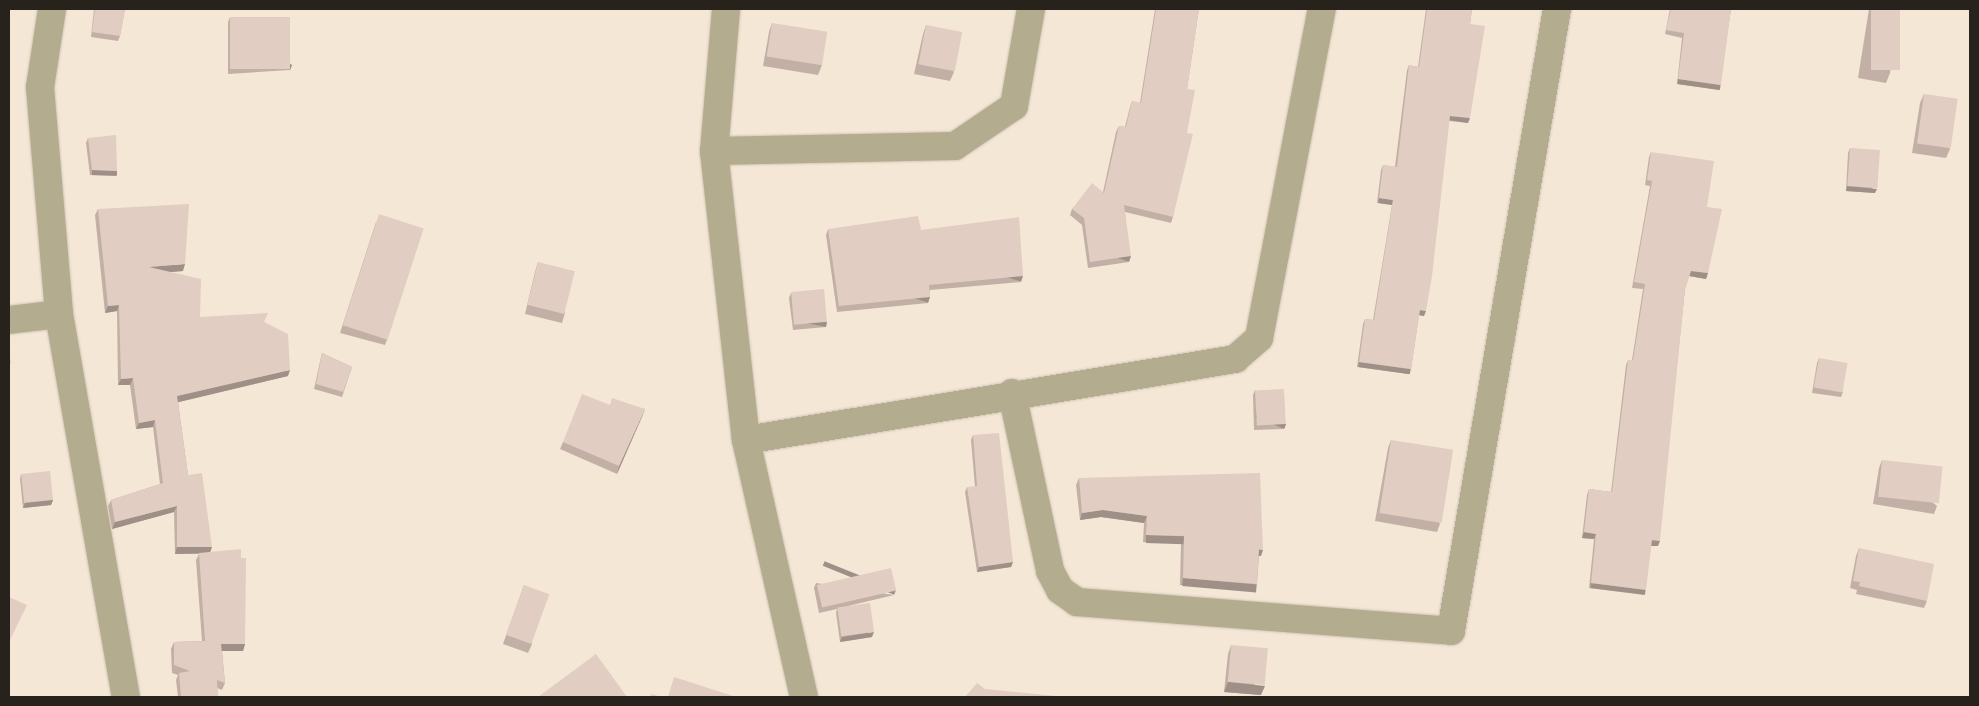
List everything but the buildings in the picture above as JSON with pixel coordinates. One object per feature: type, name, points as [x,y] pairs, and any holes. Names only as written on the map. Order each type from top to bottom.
[{"type":"street","points":[[52,9],[40,87],[59,314],[126,697]]},
{"type":"street","points":[[726,9],[714,151],[746,440],[804,697]]},
{"type":"street","points":[[714,151],[955,146],[1014,106],[1032,9]]},
{"type":"street","points":[[746,440],[1012,393],[1235,359],[1259,338],[1322,9]]},
{"type":"street","points":[[1012,393],[1050,572],[1060,590],[1077,602],[1451,631],[1557,9]]},
{"type":"street","points":[[9,320],[59,314]]}]
